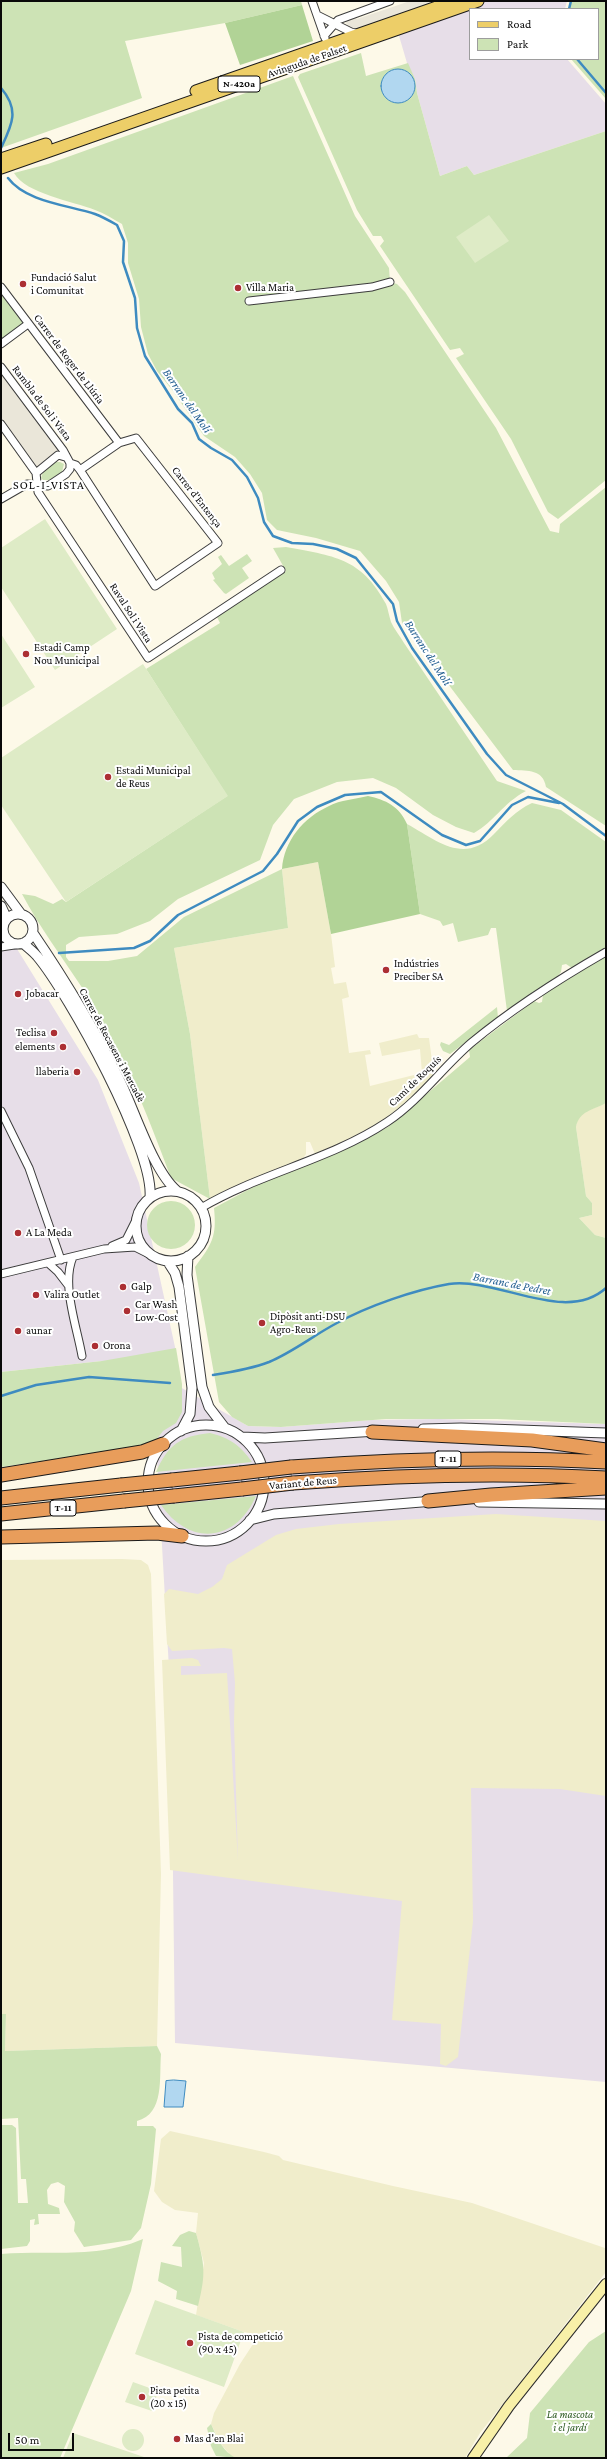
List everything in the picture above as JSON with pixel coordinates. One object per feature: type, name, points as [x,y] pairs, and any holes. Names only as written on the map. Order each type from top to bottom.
[{"type":"highway","points":[[372,1432],[532,1440],[606,1450]]},
{"type":"highway","points":[[1,1475],[142,1452],[164,1444]]},
{"type":"highway","name":"Variant de Reus","points":[[1,1498],[291,1467],[382,1460],[468,1458],[606,1462]]},
{"type":"highway","name":"Variant de Reus","points":[[1,1514],[293,1483],[384,1476],[471,1474],[606,1478]]},
{"type":"highway","points":[[428,1501],[491,1495],[606,1488]]},
{"type":"highway","points":[[1,1537],[157,1533],[182,1536]]},
{"type":"main road","name":"Avinguda de Falset","points":[[1,159],[326,41],[361,34],[454,1]]},
{"type":"main road","name":"Avinguda de Falset","points":[[1,168],[478,1]]},
{"type":"main road","points":[[473,2458],[509,2406],[606,2284]]},
{"type":"street","points":[[312,1],[326,41]]},
{"type":"street","name":"Avinguda de Falset","points":[[326,41],[334,24],[338,20],[390,1]]},
{"type":"street","points":[[317,15],[351,32],[361,34]]},
{"type":"street","points":[[249,301],[349,291],[390,282]]},
{"type":"street","name":"Carrer de Roger de Llúria","points":[[1,287],[119,443]]},
{"type":"street","points":[[1,344],[28,324]]},
{"type":"street","name":"Rambla de Sol i Vista","points":[[1,366],[64,450],[68,460],[76,465],[80,470]]},
{"type":"street","points":[[1,424],[36,472],[38,485]]},
{"type":"street","name":"Carrer d'Entença","points":[[80,470],[155,586],[218,543],[136,438],[119,443]]},
{"type":"street","points":[[80,470],[119,443]]},
{"type":"street","points":[[1,498],[27,484],[48,486],[66,474],[70,469],[68,460],[58,456],[36,472]]},
{"type":"street","name":"Raval Sol i Vista","points":[[38,485],[38,492],[148,658],[281,570]]},
{"type":"street","points":[[1,887],[21,914],[30,919],[33,933],[30,939],[22,944],[1,947]]},
{"type":"street","points":[[1,906],[7,918]]},
{"type":"street","points":[[21,914],[15,914],[7,918],[3,928],[3,937],[11,942],[22,944]]},
{"type":"street","name":"Carrer de Recasens i Mercadè","points":[[33,933],[79,1007],[121,1082],[161,1175],[176,1191]]},
{"type":"street","name":"Carrer de Recasens i Mercadè","points":[[22,944],[36,955],[76,1015],[119,1098],[146,1165],[150,1179],[150,1196]]},
{"type":"street","name":"Camí de Roquís","points":[[201,1208],[262,1177],[314,1159],[363,1137],[389,1121],[410,1104],[444,1067],[471,1043],[540,992],[606,952]]},
{"type":"street","points":[[1,1111],[29,1168],[62,1260]]},
{"type":"street","points":[[1,1274],[104,1249],[126,1240],[144,1203],[150,1196],[165,1190],[176,1191],[191,1197],[201,1208],[206,1223],[203,1239],[197,1249],[188,1256],[168,1262],[154,1258],[147,1252],[139,1241],[135,1222]]},
{"type":"street","points":[[104,1249],[135,1247],[147,1252]]},
{"type":"street","points":[[188,1256],[188,1275],[202,1387],[209,1407],[225,1428]]},
{"type":"street","points":[[73,1257],[69,1269],[68,1286],[82,1356]]},
{"type":"street","points":[[168,1262],[175,1273],[179,1287],[192,1388],[190,1414],[181,1430],[157,1452],[150,1470],[150,1494],[160,1517],[170,1528],[182,1536],[199,1540],[216,1540],[235,1532],[250,1520],[261,1502],[264,1481],[263,1471],[256,1452],[242,1437],[225,1428],[203,1425],[181,1430]]},
{"type":"street","points":[[48,1263],[58,1272],[68,1286]]},
{"type":"street","points":[[242,1437],[265,1438],[461,1428],[606,1433]]},
{"type":"street","points":[[250,1520],[274,1514],[428,1501],[606,1504]]},
{"type":"shaded area","points":[[410,1],[440,1],[353,31],[346,23],[347,20],[354,17],[357,19]]},
{"type":"shaded area","points":[[473,1],[567,1],[565,8],[469,8],[469,60],[568,60],[606,104],[606,131],[474,175],[467,166],[440,176],[417,93],[415,79],[407,63],[397,29]]},
{"type":"shaded area","points":[[1,367],[63,450],[36,473],[1,424]]},
{"type":"shaded area","points":[[318,862],[331,934],[335,967],[331,968],[334,984],[346,982],[349,997],[342,999],[349,1053],[370,1050],[371,1054],[365,1055],[370,1086],[422,1073],[420,1049],[382,1056],[379,1043],[417,1034],[419,1038],[429,1038],[434,1076],[396,1112],[362,1135],[315,1154],[310,1142],[306,1142],[306,1154],[302,1160],[247,1181],[210,1199],[190,1034],[174,948],[288,928],[282,869]]},
{"type":"shaded area","points":[[1,923],[98,1080],[139,1183],[175,1347],[180,1387],[248,1426],[281,1427],[371,1420],[439,1419],[606,1424],[606,2082],[175,2043],[171,1704],[156,1440],[102,1361],[1,1372]]},
{"type":"shaded area","points":[[606,1103],[606,1238],[595,1235],[579,1218],[592,1215],[592,1203],[586,1196],[576,1127],[577,1119],[582,1113]]},
{"type":"shaded area","points":[[496,1514],[606,1521],[606,1796],[560,1789],[471,1788],[473,1921],[458,2057],[446,2066],[440,2064],[441,2024],[392,2020],[402,1901],[170,1870],[162,1660],[192,1658],[198,1660],[201,1666],[181,1666],[181,1675],[227,1673],[238,1861],[234,1723],[235,1683],[232,1649],[224,1648],[172,1651],[167,1644],[164,1594],[169,1589],[198,1594],[212,1587],[222,1579],[227,1565],[276,1535],[296,1529],[339,1524]]},
{"type":"shaded area","points":[[1,1560],[141,1560],[148,1565],[151,1574],[161,1874],[157,2046],[5,2051],[6,2015],[1,2014]]},
{"type":"shaded area","points":[[170,2131],[264,2152],[279,2156],[283,2160],[472,2203],[605,2248],[606,2272],[480,2433],[465,2458],[237,2458],[231,2456],[221,2444],[211,2424],[214,2413],[240,2364],[259,2335],[244,2332],[196,2315],[204,2263],[196,2233],[198,2213],[175,2210],[162,2202],[154,2191],[161,2139]]},
{"type":"green space","points":[[1,1],[301,1],[302,5],[225,23],[125,41],[142,98],[1,148]]},
{"type":"green space","points":[[571,1],[606,1],[606,99],[572,60],[599,60],[599,8],[569,8]]},
{"type":"green space","points":[[302,5],[313,41],[240,65],[225,23]]},
{"type":"green space","points":[[361,53],[366,76],[408,63],[415,79],[417,93],[440,176],[467,166],[474,175],[606,131],[606,480],[558,519],[548,512],[511,439],[456,358],[464,354],[460,348],[450,350],[380,246],[384,241],[381,236],[373,236],[357,210],[298,77],[300,74]]},
{"type":"green space","points":[[293,76],[355,216],[389,268],[390,282],[397,284],[405,292],[496,428],[550,531],[559,533],[560,524],[606,487],[606,826],[546,787],[542,777],[538,774],[529,771],[513,770],[402,623],[399,602],[386,581],[360,551],[316,538],[277,530],[267,520],[262,493],[250,474],[235,457],[204,436],[173,391],[157,371],[148,354],[141,327],[139,299],[128,263],[128,243],[122,224],[98,211],[39,192],[20,180],[14,173],[48,164]]},
{"type":"green space","points":[[489,215],[509,241],[475,263],[456,237]]},
{"type":"green space","points":[[1,287],[28,324],[1,344]]},
{"type":"green space","points":[[56,462],[64,464],[62,472],[49,480],[43,480],[41,478],[43,472]]},
{"type":"green space","points":[[45,519],[117,629],[55,670],[1,587],[1,548]]},
{"type":"green space","points":[[286,547],[318,553],[344,561],[356,568],[366,577],[376,588],[386,604],[395,630],[497,781],[526,791],[511,801],[481,829],[474,833],[456,827],[433,815],[396,788],[373,778],[337,782],[294,799],[273,825],[260,860],[178,899],[150,921],[117,934],[79,937],[66,945],[66,957],[69,961],[108,961],[137,956],[184,917],[282,869],[288,928],[174,948],[190,1034],[210,1199],[171,1178],[143,1105],[121,1057],[97,1011],[44,931],[22,894],[35,896],[53,904],[62,899],[66,902],[227,796],[146,669],[220,623],[217,617],[286,571],[273,548]]},
{"type":"green space","points":[[247,554],[252,561],[242,568],[249,578],[226,594],[224,593],[213,580],[215,579],[212,573],[222,564],[218,557],[221,555],[229,566]]},
{"type":"green space","points":[[1,634],[35,687],[1,708]]},
{"type":"green space","name":"Estadi Municipal de Reus","points":[[143,664],[228,796],[66,902],[1,805],[1,758]]},
{"type":"green space","points":[[368,796],[386,802],[396,808],[407,824],[420,914],[331,934],[318,862],[282,869],[284,859],[291,840],[296,832],[311,817],[333,804]]},
{"type":"green space","points":[[532,803],[561,810],[606,842],[606,947],[572,968],[566,964],[562,965],[561,972],[557,977],[507,1011],[496,928],[491,928],[488,935],[458,942],[453,923],[443,926],[440,921],[420,914],[407,824],[440,843],[461,849],[472,848],[483,843],[516,813]]},
{"type":"green space","points":[[606,955],[606,1103],[583,1114],[580,1117],[576,1127],[586,1196],[592,1203],[592,1215],[579,1218],[595,1235],[606,1238],[606,1424],[497,1419],[386,1419],[281,1427],[248,1426],[232,1417],[219,1402],[195,1267],[206,1252],[212,1240],[215,1226],[214,1208],[257,1185],[345,1149],[388,1127],[470,1057],[469,1050],[534,1001],[539,1003],[542,1002],[543,995]]},
{"type":"green space","points":[[497,1007],[498,1018],[450,1054],[443,1051],[440,1045],[441,1042],[449,1045]]},
{"type":"green space","points":[[171,1201],[180,1203],[188,1208],[193,1216],[195,1225],[193,1234],[188,1242],[180,1247],[171,1249],[162,1247],[154,1242],[149,1234],[147,1225],[149,1216],[154,1208],[162,1203]]},
{"type":"green space","points":[[176,1348],[182,1384],[182,1412],[176,1423],[163,1431],[156,1440],[137,1447],[1,1467],[1,1372],[102,1361]]},
{"type":"green space","points":[[210,1433],[223,1437],[234,1443],[252,1462],[156,1472],[165,1455],[176,1444],[200,1434]]},
{"type":"green space","points":[[256,1496],[247,1511],[237,1523],[225,1530],[212,1534],[199,1533],[185,1528],[173,1519],[161,1505]]},
{"type":"green space","points":[[1,2014],[6,2014],[5,2051],[157,2046],[161,2054],[159,2094],[152,2111],[146,2117],[137,2121],[137,2126],[153,2126],[156,2129],[151,2184],[141,2228],[131,2240],[84,2247],[74,2231],[75,2222],[64,2202],[65,2186],[58,2182],[51,2184],[47,2190],[48,2204],[59,2208],[60,2214],[38,2214],[39,2224],[34,2225],[35,2219],[30,2220],[30,2241],[27,2246],[1,2249],[1,2125],[12,2125],[16,2128],[18,2203],[28,2203],[26,2179],[21,2179],[18,2118],[1,2119]]},
{"type":"green space","points":[[189,2231],[196,2233],[203,2262],[202,2286],[198,2306],[176,2299],[177,2291],[158,2281],[161,2262],[182,2267],[181,2247],[172,2246],[180,2235]]},
{"type":"green space","points":[[143,2239],[131,2291],[60,2458],[1,2458],[1,2254],[91,2251],[126,2245]]},
{"type":"green space","name":"Pista de competició (90 x 45)","points":[[155,2300],[244,2332],[224,2387],[135,2354]]},
{"type":"green space","name":"La mascota i el jardí","points":[[606,2331],[606,2458],[506,2458],[527,2438],[530,2413],[589,2342]]},
{"type":"green space","name":"Pista petita (20 x 15)","points":[[133,2382],[158,2391],[152,2411],[125,2402]]},
{"type":"green space","points":[[211,2424],[224,2448],[232,2456],[237,2458],[216,2456],[211,2446],[207,2428]]},
{"type":"green space","points":[[133,2429],[141,2432],[144,2440],[141,2448],[133,2451],[125,2448],[122,2440],[125,2432]]},
{"type":"green space","points":[[73,2433],[144,2457],[63,2458]]},
{"type":"water","points":[[395,69],[401,69],[405,70],[412,76],[415,86],[414,93],[408,100],[401,103],[395,103],[391,102],[384,96],[381,89],[381,83],[382,79],[388,72]]},
{"type":"water","points":[[166,2081],[186,2081],[183,2107],[164,2107]]},
{"type":"waterway","points":[[569,8],[571,1]]},
{"type":"waterway","points":[[578,60],[606,93]]},
{"type":"waterway","name":"Barranc del Molí","points":[[1,88],[11,103],[12,111],[11,125],[1,148]]},
{"type":"waterway","name":"Barranc del Molí","points":[[8,178],[16,186],[36,198],[95,214],[117,225],[124,241],[123,262],[135,298],[137,328],[145,356],[178,409],[192,423],[199,439],[232,460],[247,477],[258,498],[264,522],[273,536],[292,543],[313,544],[337,549],[356,558],[393,604],[397,621],[412,648],[487,754],[506,775],[563,804],[606,836]]},
{"type":"waterway","points":[[59,953],[134,948],[150,941],[178,915],[263,871],[277,854],[298,821],[317,807],[345,795],[381,792],[442,835],[466,845],[480,841],[512,805],[528,797],[559,803]]},
{"type":"waterway","name":"Barranc de Pedret","points":[[213,1375],[269,1362],[349,1317],[406,1294],[435,1287],[449,1284],[468,1284],[551,1301],[571,1302],[589,1298],[606,1288]]},
{"type":"waterway","points":[[1,1396],[36,1385],[89,1377],[170,1383]]},
{"type":"place","name":"Fundació Salut i Comunitat","points":[[23,284]]},
{"type":"place","name":"Villa Maria","points":[[238,288]]},
{"type":"place","name":"Estadi Camp Nou Municipal","points":[[26,654]]},
{"type":"place","name":"Estadi Municipal de Reus","points":[[108,777]]},
{"type":"place","name":"Indústries Preciber SA","points":[[386,970]]},
{"type":"place","name":"Jobacar","points":[[18,994]]},
{"type":"place","name":"Teclisa","points":[[54,1033]]},
{"type":"place","name":"elements","points":[[63,1047]]},
{"type":"place","name":"llaberia","points":[[77,1072]]},
{"type":"place","name":"A La Meda","points":[[18,1233]]},
{"type":"place","name":"Galp","points":[[123,1287]]},
{"type":"place","name":"Valira Outlet","points":[[36,1295]]},
{"type":"place","name":"Car Wash Low-Cost","points":[[127,1311]]},
{"type":"place","name":"Dipòsit anti-DSU Agro-Reus","points":[[262,1323]]},
{"type":"place","name":"aunar","points":[[18,1331]]},
{"type":"place","name":"Orona","points":[[95,1346]]},
{"type":"place","name":"Pista de competició (90 x 45)","points":[[190,2343]]},
{"type":"place","name":"Pista petita (20 x 15)","points":[[142,2397]]},
{"type":"place","name":"Mas d'en Blai","points":[[177,2439]]},
{"type":"district","name":"SOL-I-VISTA","points":[[49,485]]}]
